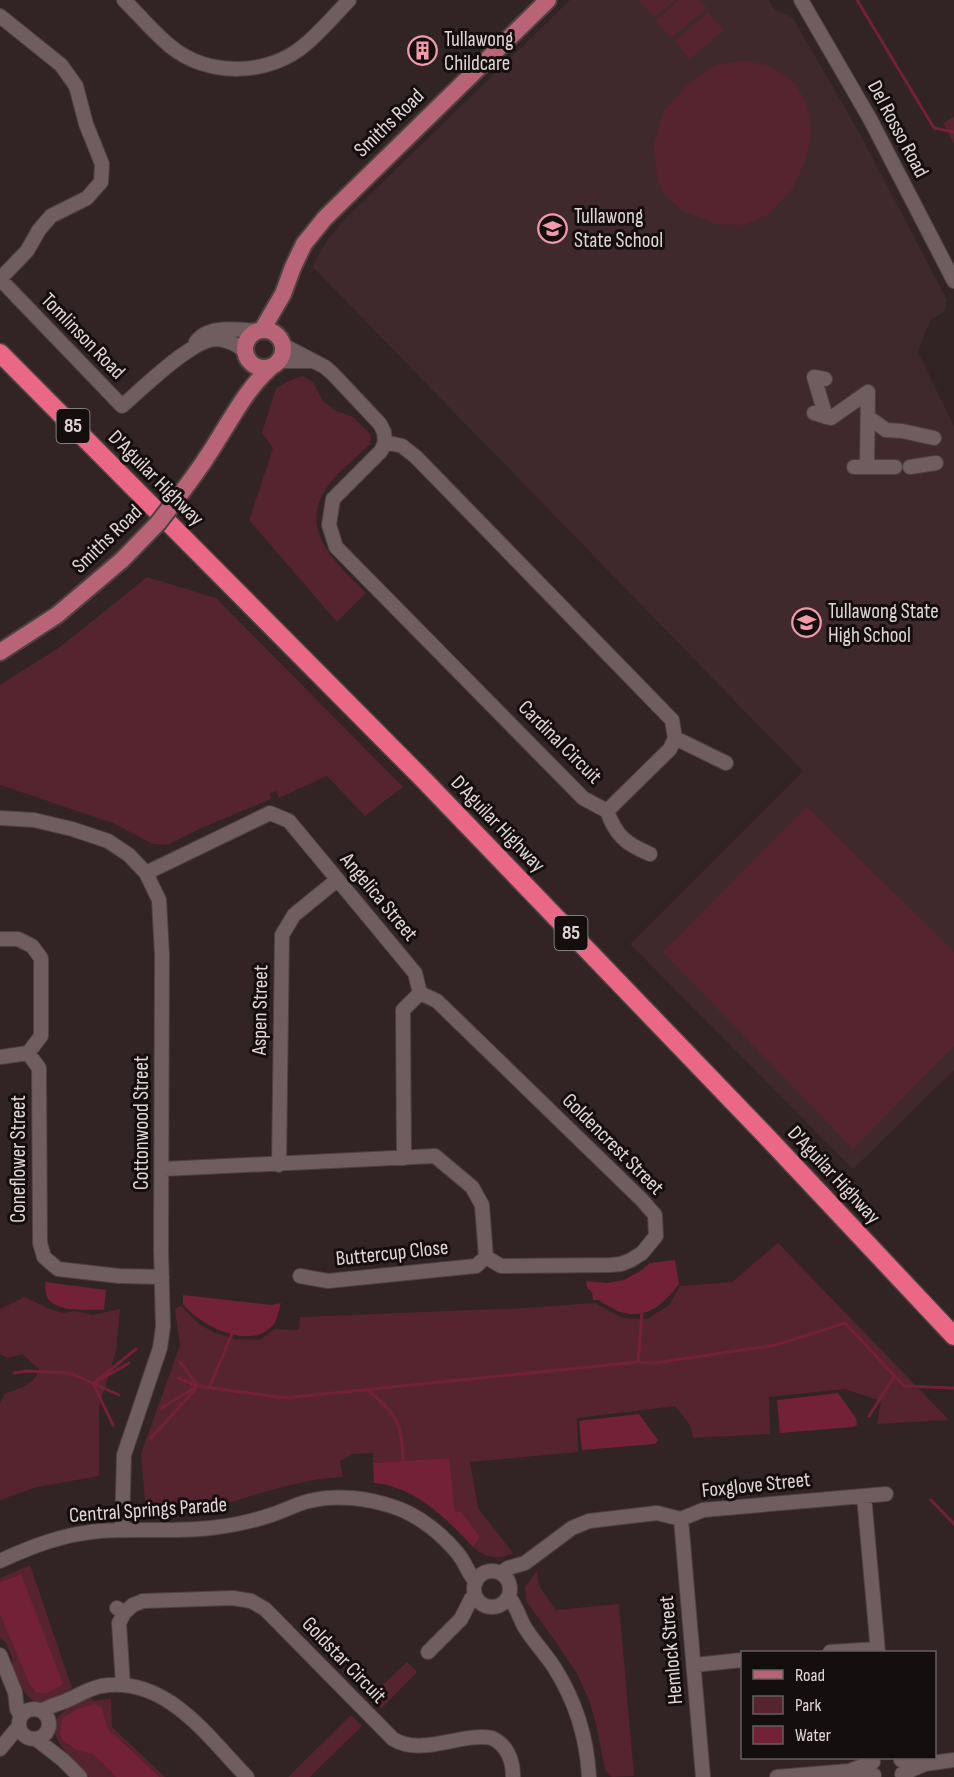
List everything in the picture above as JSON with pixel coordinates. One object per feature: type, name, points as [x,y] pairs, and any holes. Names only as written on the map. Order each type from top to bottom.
[{"type":"highway","name":"D'Aguilar Highway","points":[[0,353],[422,778],[768,1138],[954,1336]]},
{"type":"main road","name":"Smiths Road","points":[[260,331],[283,294],[300,252],[325,218],[548,0]]},
{"type":"main road","name":"Smiths Road","points":[[0,652],[57,615],[122,560],[158,523],[207,457],[240,402],[278,353],[283,294]]},
{"type":"main road","points":[[260,331],[273,332],[278,353],[257,367],[247,355],[248,339],[260,331]]},
{"type":"main road","name":"Smiths Road","points":[[240,402],[247,376],[247,355]]},
{"type":"street","points":[[124,0],[176,50],[208,65],[230,69],[261,66],[277,62],[294,53],[307,44],[350,0]]},
{"type":"street","name":"Del Rosso Road","points":[[801,0],[870,119],[954,281]]},
{"type":"street","points":[[0,16],[61,65],[76,86],[83,105],[86,124],[102,164],[101,182],[87,198],[51,216],[39,230],[27,252],[0,279]]},
{"type":"street","name":"Tomlinson Road","points":[[0,279],[122,406],[193,346],[199,337],[212,330],[260,331]]},
{"type":"street","name":"Tomlinson Road","points":[[193,346],[215,339],[235,344],[247,355]]},
{"type":"street","points":[[278,353],[314,360],[333,374],[380,424],[385,442],[402,446],[416,457],[672,720],[675,738],[726,763]]},
{"type":"street","points":[[824,416],[814,377],[825,379]]},
{"type":"street","points":[[824,416],[868,392],[868,417],[861,467],[895,467]]},
{"type":"street","points":[[824,416],[830,396]]},
{"type":"street","points":[[868,417],[886,430],[934,438]]},
{"type":"street","name":"Cardinal Circuit","points":[[385,442],[381,451],[333,499],[329,525],[336,546],[583,798],[607,811],[670,749],[675,738]]},
{"type":"street","points":[[910,467],[936,463]]},
{"type":"street","points":[[607,811],[613,828],[629,845],[650,854]]},
{"type":"street","name":"Angelica Street","points":[[146,873],[270,813],[289,821],[415,973],[420,993]]},
{"type":"street","name":"Cottonwood Street","points":[[0,819],[34,820],[108,841],[129,855],[146,873],[159,900],[162,955],[163,1327],[160,1348],[122,1462],[122,1530]]},
{"type":"street","name":"Aspen Street","points":[[279,1165],[282,935],[294,915],[337,880]]},
{"type":"street","points":[[0,939],[18,939],[32,946],[41,958],[41,1036],[28,1053],[0,1057]]},
{"type":"street","points":[[404,1158],[403,1010],[420,993]]},
{"type":"street","name":"Goldencrest Street","points":[[420,993],[437,1001],[655,1215],[656,1236],[651,1244],[632,1260],[621,1264],[501,1266],[486,1257]]},
{"type":"street","name":"Coneflower Street","points":[[28,1053],[39,1068],[40,1243],[44,1257],[58,1269],[119,1276],[162,1277]]},
{"type":"street","points":[[163,1169],[435,1156],[472,1187],[482,1205],[486,1257]]},
{"type":"street","name":"Buttercup Close","points":[[300,1276],[328,1281],[476,1266],[486,1257]]},
{"type":"street","name":"Foxglove Street","points":[[493,1584],[521,1571],[525,1563],[572,1528],[589,1521],[657,1513],[681,1519],[703,1510],[886,1494]]},
{"type":"street","points":[[864,1496],[878,1651]]},
{"type":"street","name":"Central Springs Parade","points":[[0,1561],[56,1538],[90,1532],[212,1528],[246,1522],[310,1500],[358,1498],[407,1512],[433,1530],[460,1557],[469,1575],[493,1584],[518,1611],[524,1626],[555,1669],[570,1698],[582,1728],[589,1777]]},
{"type":"street","name":"Hemlock Street","points":[[681,1519],[703,1777]]},
{"type":"street","points":[[428,1652],[461,1619],[471,1599],[493,1584],[506,1602],[461,1619]]},
{"type":"street","name":"Central Springs Parade","points":[[493,1584],[491,1606],[524,1626]]},
{"type":"street","name":"Goldstar Circuit","points":[[123,1685],[120,1610],[143,1601],[233,1598],[251,1601],[269,1613],[393,1739],[414,1746],[492,1738],[508,1751],[513,1777]]},
{"type":"street","points":[[0,1654],[15,1692],[34,1724],[80,1777]]},
{"type":"street","points":[[694,1665],[741,1660]]},
{"type":"street","points":[[1,1748],[20,1743],[34,1724],[63,1702],[91,1689],[123,1685],[146,1689],[177,1706],[247,1777]]},
{"type":"street","points":[[900,1767],[954,1760]]},
{"type":"street","points":[[777,1777],[849,1771],[859,1774],[875,1768]]},
{"type":"shaded area","name":"Tullawong State High School","points":[[570,0],[769,0],[775,10],[793,18],[861,136],[947,300],[944,312],[930,320],[918,352],[954,426],[954,1070],[853,1169],[630,944],[803,771],[312,266],[328,239],[348,216]]},
{"type":"green space","points":[[639,0],[675,0],[654,18]]},
{"type":"green space","points":[[679,0],[700,0],[707,8],[671,38],[656,21]]},
{"type":"green space","points":[[708,12],[724,30],[690,59],[675,41]]},
{"type":"green space","points":[[746,61],[771,66],[795,83],[807,104],[811,129],[806,159],[793,188],[769,214],[744,225],[715,224],[681,210],[663,193],[657,180],[654,144],[664,111],[688,84],[715,65]]},
{"type":"green space","points":[[954,117],[954,144],[943,123]]},
{"type":"green space","points":[[303,376],[313,382],[323,401],[334,410],[353,417],[371,435],[370,444],[327,487],[319,503],[316,518],[324,546],[343,570],[366,593],[337,622],[249,520],[273,448],[262,433],[276,388]]},
{"type":"green space","points":[[147,577],[216,598],[403,787],[365,816],[327,776],[279,798],[276,791],[270,793],[271,799],[167,845],[153,844],[113,823],[0,785],[0,685],[60,647]]},
{"type":"green space","points":[[807,807],[954,952],[954,1046],[853,1149],[663,952]]},
{"type":"green space","points":[[778,1243],[949,1420],[877,1424],[881,1401],[845,1389],[769,1397],[770,1434],[693,1438],[690,1425],[675,1406],[577,1418],[578,1452],[470,1462],[478,1508],[513,1553],[497,1558],[487,1556],[473,1547],[480,1537],[462,1512],[455,1511],[448,1458],[373,1463],[373,1453],[353,1454],[340,1461],[343,1477],[303,1482],[182,1514],[154,1516],[145,1501],[141,1454],[180,1345],[175,1309],[181,1306],[199,1324],[215,1333],[236,1339],[259,1340],[275,1329],[299,1330],[300,1317],[595,1303],[622,1318],[647,1319],[669,1305],[680,1286],[732,1282]]},
{"type":"green space","points":[[25,1297],[63,1313],[75,1311],[93,1315],[120,1309],[116,1351],[99,1407],[99,1476],[37,1487],[0,1500],[0,1403],[5,1393],[21,1388],[34,1379],[39,1369],[22,1354],[8,1358],[0,1354],[0,1309]]},
{"type":"green space","points":[[30,1565],[72,1688],[48,1701],[40,1702],[34,1701],[23,1689],[11,1665],[13,1660],[6,1643],[0,1638],[0,1615],[33,1689],[21,1574],[0,1582],[0,1578]]},
{"type":"green space","points":[[537,1571],[539,1586],[556,1610],[619,1604],[634,1776],[612,1777],[605,1770],[589,1700],[577,1674],[526,1601],[525,1587]]},
{"type":"green space","points":[[407,1662],[417,1672],[381,1709],[370,1697]]},
{"type":"green space","points":[[91,1696],[93,1701],[111,1698],[112,1727],[165,1777],[160,1777],[108,1729],[102,1708],[67,1745],[93,1754],[116,1777],[89,1777],[77,1764],[59,1743],[55,1733],[55,1723],[61,1714],[72,1705]]},
{"type":"green space","points":[[351,1715],[362,1726],[310,1777],[288,1777]]},
{"type":"water","points":[[675,1260],[679,1284],[656,1308],[641,1314],[621,1312],[598,1300],[593,1300],[592,1292],[587,1288],[586,1281],[607,1283],[624,1280],[650,1263]]},
{"type":"water","points":[[45,1282],[106,1290],[104,1310],[68,1309],[55,1305],[47,1297]]},
{"type":"water","points":[[183,1295],[271,1305],[281,1303],[273,1325],[263,1333],[239,1336],[201,1320],[183,1304]]},
{"type":"water","points":[[838,1393],[856,1418],[857,1425],[780,1433],[777,1400]]},
{"type":"water","points":[[639,1414],[658,1440],[655,1444],[582,1450],[579,1421]]},
{"type":"water","points":[[449,1458],[455,1511],[462,1512],[480,1537],[473,1547],[441,1515],[416,1497],[389,1485],[374,1483],[373,1463]]},
{"type":"water","points":[[21,1574],[63,1684],[46,1694],[36,1692],[30,1685],[0,1615],[0,1582]]},
{"type":"water","points":[[95,1704],[102,1708],[108,1729],[160,1777],[116,1777],[93,1754],[77,1750],[62,1740],[60,1733],[62,1719],[77,1709]]},
{"type":"waterway","points":[[857,0],[934,128],[954,132]]},
{"type":"waterway","points":[[638,1362],[642,1313]]},
{"type":"waterway","points":[[161,1408],[198,1386],[284,1398],[638,1362],[655,1363],[776,1345],[845,1323],[904,1386],[954,1388]]},
{"type":"waterway","points":[[209,1388],[232,1334]]},
{"type":"waterway","points":[[93,1384],[136,1349]]},
{"type":"waterway","points":[[180,1362],[198,1386]]},
{"type":"waterway","points":[[103,1378],[129,1363]]},
{"type":"waterway","points":[[14,1373],[27,1371],[70,1373],[119,1395]]},
{"type":"waterway","points":[[869,1416],[894,1377]]},
{"type":"waterway","points":[[178,1378],[197,1386]]},
{"type":"waterway","points":[[94,1385],[113,1425]]},
{"type":"waterway","points":[[151,1438],[195,1390]]},
{"type":"waterway","points":[[369,1391],[386,1407],[396,1421],[401,1438],[403,1461]]},
{"type":"waterway","points":[[931,1500],[954,1524]]},
{"type":"place","name":"Tullawong Childcare","points":[[423,51]]},
{"type":"place","name":"Tullawong State School","points":[[553,228]]},
{"type":"place","name":"Tullawong State High School","points":[[807,623]]}]
